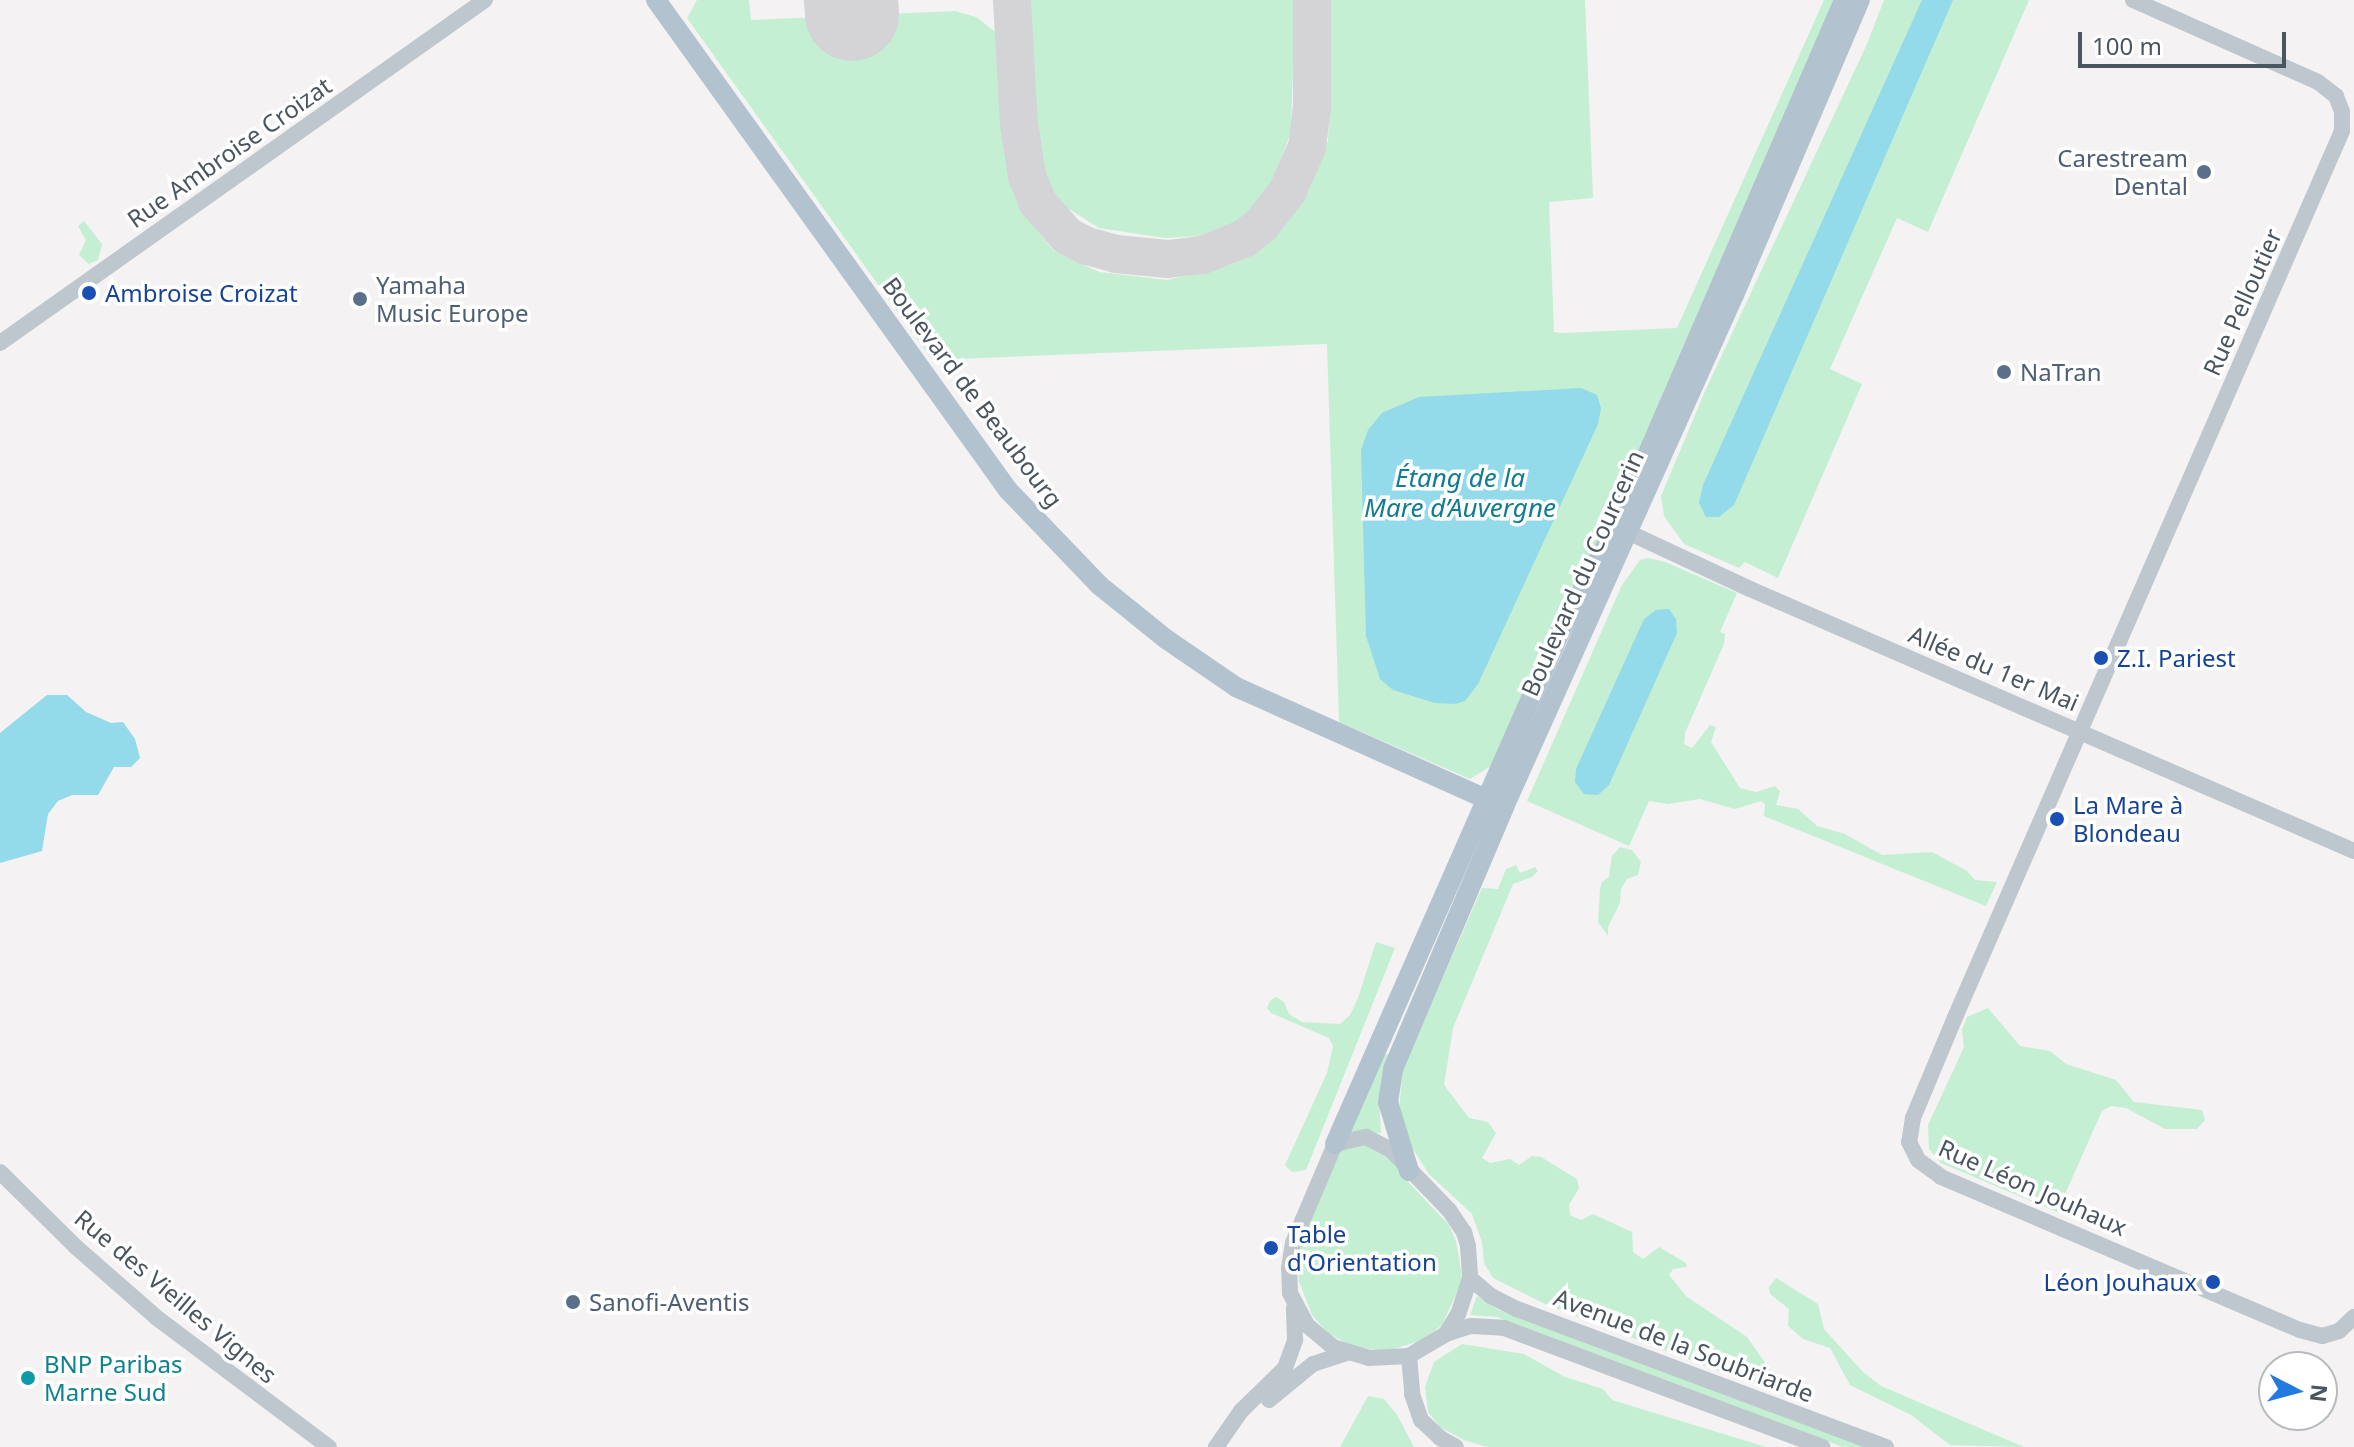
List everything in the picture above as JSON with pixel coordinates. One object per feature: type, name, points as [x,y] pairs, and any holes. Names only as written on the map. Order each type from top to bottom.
[{"type":"main road","name":"Boulevard de Beaubourg","points":[[656,0],[1008,490],[1099,585],[1166,639],[1236,687],[1325,730],[1495,803]]},
{"type":"main road","name":"Boulevard du Courcerin","points":[[1623,530],[1844,0]]},
{"type":"main road","name":"Boulevard du Courcerin","points":[[1335,1144],[1623,530],[1860,0]]},
{"type":"main road","name":"Boulevard du Courcerin","points":[[1409,1171],[1390,1117],[1390,1079],[1495,803]]},
{"type":"street","name":"Rue Ambroise Croizat","points":[[0,343],[485,0]]},
{"type":"street","name":"Rue Pelloutier","points":[[2081,731],[2342,131],[2342,112],[2336,96],[2318,82],[2133,0]]},
{"type":"street","name":"Allée du 1er Mai","points":[[1623,530],[1750,589],[2354,851]]},
{"type":"street","name":"Rue Léon Jouhaux","points":[[2081,731],[1917,1109],[1909,1134],[1910,1148],[1924,1166],[1941,1177],[2300,1330],[2322,1336],[2339,1331]]},
{"type":"street","points":[[1216,1447],[1241,1411],[1285,1368],[1295,1340],[1289,1268],[1293,1243],[1335,1144],[1359,1137],[1374,1139],[1390,1149],[1449,1210],[1464,1232],[1470,1278],[1465,1300],[1446,1334],[1409,1356],[1379,1359],[1346,1353],[1316,1334],[1293,1302]]},
{"type":"street","name":"Rue des Vieilles Vignes","points":[[0,1172],[148,1311],[241,1384],[329,1447]]},
{"type":"street","name":"Avenue de la Soubriarde","points":[[1470,1278],[1503,1303],[1886,1447]]},
{"type":"street","points":[[2354,1317],[2339,1331],[2354,1342]]},
{"type":"street","name":"Avenue de la Soubriarde","points":[[1446,1334],[1471,1326],[1504,1328],[1822,1447]]},
{"type":"street","points":[[1224,1447],[1249,1418],[1313,1364],[1346,1353]]},
{"type":"street","points":[[1409,1356],[1412,1394],[1421,1420],[1440,1438],[1456,1447]]},
{"type":"green space","points":[[697,0],[749,0],[751,20],[955,11],[976,17],[998,34],[1002,114],[1011,172],[1019,201],[1034,227],[1054,251],[1099,272],[1167,280],[1230,265],[1284,225],[1301,204],[1328,141],[1330,100],[1326,0],[1585,0],[1593,198],[1549,202],[1554,332],[1562,333],[1677,328],[1824,0],[1837,0],[1664,405],[1491,766],[1470,779],[1339,722],[1327,344],[932,360],[687,18]]},
{"type":"green space","points":[[1027,0],[1295,0],[1291,131],[1270,193],[1250,215],[1227,229],[1200,236],[1165,238],[1099,228],[1055,200],[1043,173],[1032,134]]},
{"type":"green space","points":[[1884,0],[2029,0],[1928,232],[1897,218],[1830,369],[1862,384],[1778,578],[1745,562],[1739,568],[1684,544],[1664,516],[1661,496],[1706,389],[1867,44]]},
{"type":"green space","points":[[84,221],[102,244],[98,260],[89,264],[79,255],[86,240],[78,226]]},
{"type":"green space","points":[[1648,558],[1665,562],[1737,593],[1720,632],[1725,634],[1724,644],[1685,733],[1684,744],[1692,748],[1710,725],[1716,727],[1711,742],[1740,788],[1756,792],[1775,786],[1780,791],[1776,805],[1798,809],[1817,826],[1845,834],[1882,855],[1932,852],[1967,871],[1975,880],[1997,882],[1986,906],[1764,816],[1765,804],[1761,801],[1735,809],[1700,799],[1668,804],[1649,801],[1629,846],[1527,801],[1622,585],[1640,560]]},
{"type":"green space","points":[[1620,847],[1632,850],[1641,862],[1638,875],[1627,879],[1621,889],[1620,903],[1608,927],[1608,936],[1598,922],[1600,889],[1602,882],[1609,877],[1612,856]]},
{"type":"green space","points":[[1516,865],[1520,873],[1535,867],[1538,871],[1532,877],[1513,884],[1453,1028],[1444,1085],[1469,1118],[1488,1122],[1496,1133],[1482,1158],[1490,1163],[1510,1159],[1519,1165],[1532,1156],[1541,1157],[1577,1179],[1579,1188],[1569,1205],[1570,1215],[1581,1220],[1593,1214],[1632,1232],[1633,1252],[1643,1259],[1659,1247],[1686,1263],[1687,1267],[1673,1269],[1669,1275],[1687,1297],[1747,1337],[1778,1381],[1760,1387],[1545,1304],[1493,1278],[1484,1263],[1482,1242],[1472,1214],[1429,1174],[1405,1137],[1398,1120],[1403,1069],[1482,888],[1498,889],[1506,869]]},
{"type":"green space","points":[[1376,942],[1395,948],[1306,1170],[1292,1172],[1285,1165],[1327,1073],[1333,1046],[1329,1038],[1271,1013],[1267,1008],[1276,997],[1284,1002],[1289,1014],[1302,1022],[1340,1024],[1350,1015],[1358,998]]},
{"type":"green space","points":[[1988,1008],[2020,1046],[2050,1051],[2066,1064],[2116,1080],[2134,1102],[2202,1110],[2205,1120],[2197,1129],[2165,1129],[2126,1108],[2111,1106],[2102,1111],[2057,1212],[1941,1163],[1929,1149],[1928,1125],[1964,1047],[1962,1030],[1967,1017]]},
{"type":"green space","points":[[1389,1054],[1379,1099],[1381,1133],[1349,1133],[1382,1055]]},
{"type":"green space","points":[[1366,1142],[1392,1158],[1410,1184],[1449,1225],[1456,1241],[1461,1270],[1462,1281],[1442,1325],[1423,1340],[1387,1351],[1353,1347],[1328,1333],[1312,1315],[1299,1281],[1297,1262],[1301,1239],[1340,1153],[1348,1145]]},
{"type":"green space","points":[[1776,1278],[1818,1304],[1824,1329],[1863,1372],[1881,1386],[2024,1447],[1950,1445],[1911,1415],[1850,1385],[1830,1348],[1803,1339],[1788,1326],[1789,1309],[1770,1294],[1769,1287]]},
{"type":"green space","points":[[1477,1296],[1497,1309],[1865,1447],[1843,1447],[1497,1317],[1470,1315]]},
{"type":"green space","points":[[1462,1344],[1524,1354],[1565,1377],[1603,1389],[1612,1400],[1766,1447],[1487,1447],[1464,1440],[1440,1427],[1428,1412],[1425,1387],[1434,1362]]},
{"type":"green space","points":[[1368,1396],[1384,1399],[1397,1415],[1414,1447],[1340,1447]]},
{"type":"water","points":[[1922,0],[1953,0],[1734,505],[1719,517],[1706,517],[1699,503],[1703,485]]},
{"type":"water","name":"Étang de la Mare d’Auvergne","points":[[1581,388],[1597,395],[1601,408],[1598,424],[1478,684],[1465,701],[1455,704],[1435,703],[1393,690],[1380,679],[1366,636],[1361,450],[1368,430],[1382,413],[1419,397]]},
{"type":"water","points":[[1669,609],[1676,619],[1677,633],[1609,785],[1598,795],[1584,794],[1575,782],[1576,769],[1644,619],[1656,610]]},
{"type":"water","points":[[47,695],[67,695],[86,712],[111,723],[123,722],[135,739],[140,758],[131,767],[114,767],[98,795],[72,795],[58,801],[48,814],[42,851],[0,863],[0,733]]},
{"type":"taxiway","points":[[1012,0],[1019,124],[1027,176],[1038,203],[1067,236],[1087,246],[1116,254],[1168,259],[1203,255],[1245,238],[1262,224],[1287,192],[1307,147],[1312,109],[1312,0]]},
{"type":"runway","points":[[851,0],[852,14]]},
{"type":"place","name":"Carestream Dental","points":[[2204,172]]},
{"type":"place","name":"Ambroise Croizat","points":[[89,293]]},
{"type":"place","name":"Yamaha Music Europe","points":[[360,299]]},
{"type":"place","name":"NaTran","points":[[2004,372]]},
{"type":"place","name":"Z.I. Pariest","points":[[2101,658]]},
{"type":"place","name":"La Mare à Blondeau","points":[[2057,819]]},
{"type":"place","name":"Table d'Orientation","points":[[1271,1248]]},
{"type":"place","name":"Léon Jouhaux","points":[[2213,1282]]},
{"type":"place","name":"Sanofi-Aventis","points":[[573,1302]]},
{"type":"place","name":"BNP Paribas Marne Sud","points":[[28,1378]]}]
